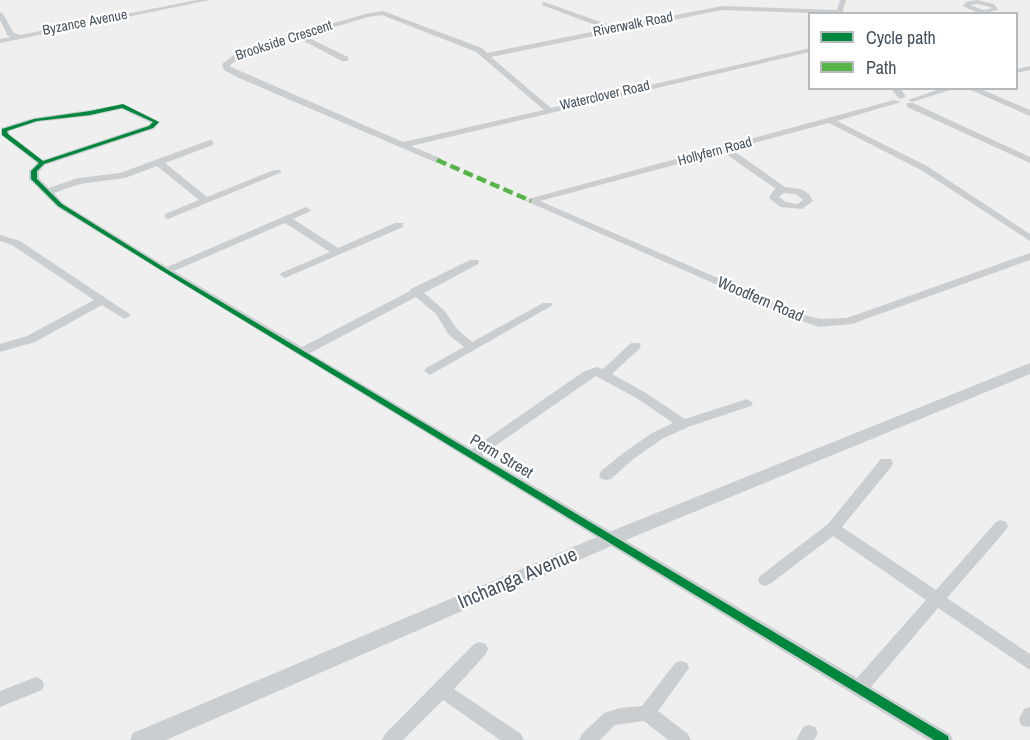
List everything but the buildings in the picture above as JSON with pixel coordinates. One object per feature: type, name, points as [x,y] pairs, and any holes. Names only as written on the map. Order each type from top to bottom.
[{"type":"street","name":"Byzance Avenue","points":[[0,40],[184,2],[207,0]]},
{"type":"street","points":[[544,4],[613,29]]},
{"type":"street","name":"Riverwalk Road","points":[[488,55],[722,8],[816,12]]},
{"type":"street","name":"Brookside Crescent","points":[[437,160],[242,76],[226,66],[228,61],[236,56],[299,36],[367,15],[383,13],[468,45],[488,55],[548,109]]},
{"type":"street","points":[[0,14],[11,34],[17,36]]},
{"type":"street","points":[[299,36],[345,59]]},
{"type":"street","name":"Waterclover Road","points":[[402,145],[548,109],[808,50]]},
{"type":"street","points":[[896,90],[900,100],[911,102],[1030,160]]},
{"type":"street","points":[[911,102],[946,90]]},
{"type":"street","points":[[975,90],[1030,113]]},
{"type":"street","name":"Hollyfern Road","points":[[531,201],[831,121],[900,100]]},
{"type":"street","points":[[42,163],[5,135],[4,130],[36,120],[123,106],[156,122],[155,126],[37,166],[33,174],[34,179],[48,192],[78,181],[122,176],[210,143]]},
{"type":"street","points":[[831,121],[924,168],[1030,237]]},
{"type":"street","points":[[725,149],[783,190]]},
{"type":"street","points":[[159,163],[206,201]]},
{"type":"street","points":[[168,216],[277,172]]},
{"type":"street","name":"Perm Street","points":[[48,192],[77,216],[166,271],[944,740]]},
{"type":"street","name":"Woodfern Road","points":[[531,201],[797,316],[819,323],[848,321],[1030,256]]},
{"type":"street","points":[[166,271],[306,210]]},
{"type":"street","points":[[285,219],[336,251]]},
{"type":"street","points":[[285,275],[399,225]]},
{"type":"street","points":[[0,238],[16,243],[124,315]]},
{"type":"street","points":[[302,352],[474,262]]},
{"type":"street","points":[[416,291],[440,312],[453,332],[471,347]]},
{"type":"street","points":[[0,348],[31,339],[102,300]]},
{"type":"street","points":[[430,371],[547,305]]},
{"type":"street","points":[[605,374],[635,346]]},
{"type":"street","name":"Inchanga Avenue","points":[[141,740],[610,539],[1030,368]]},
{"type":"street","points":[[473,455],[587,375],[597,371],[655,404],[683,424]]},
{"type":"street","points":[[606,476],[643,444],[683,424],[747,403]]},
{"type":"street","points":[[765,580],[833,528],[886,463]]},
{"type":"street","points":[[859,688],[1001,526]]},
{"type":"street","points":[[833,528],[1030,663]]},
{"type":"street","points":[[391,740],[480,649]]},
{"type":"street","points":[[646,713],[681,668]]},
{"type":"street","points":[[0,699],[36,685]]},
{"type":"street","points":[[442,690],[515,740]]},
{"type":"street","points":[[588,740],[610,719],[646,713],[681,740]]},
{"type":"marked path","points":[[437,160],[531,201]]},
{"type":"cycle path","points":[[42,163],[5,135],[4,130],[36,120],[123,106],[156,122],[151,127],[42,163],[34,171],[34,179],[60,205],[166,271],[944,740]]}]
